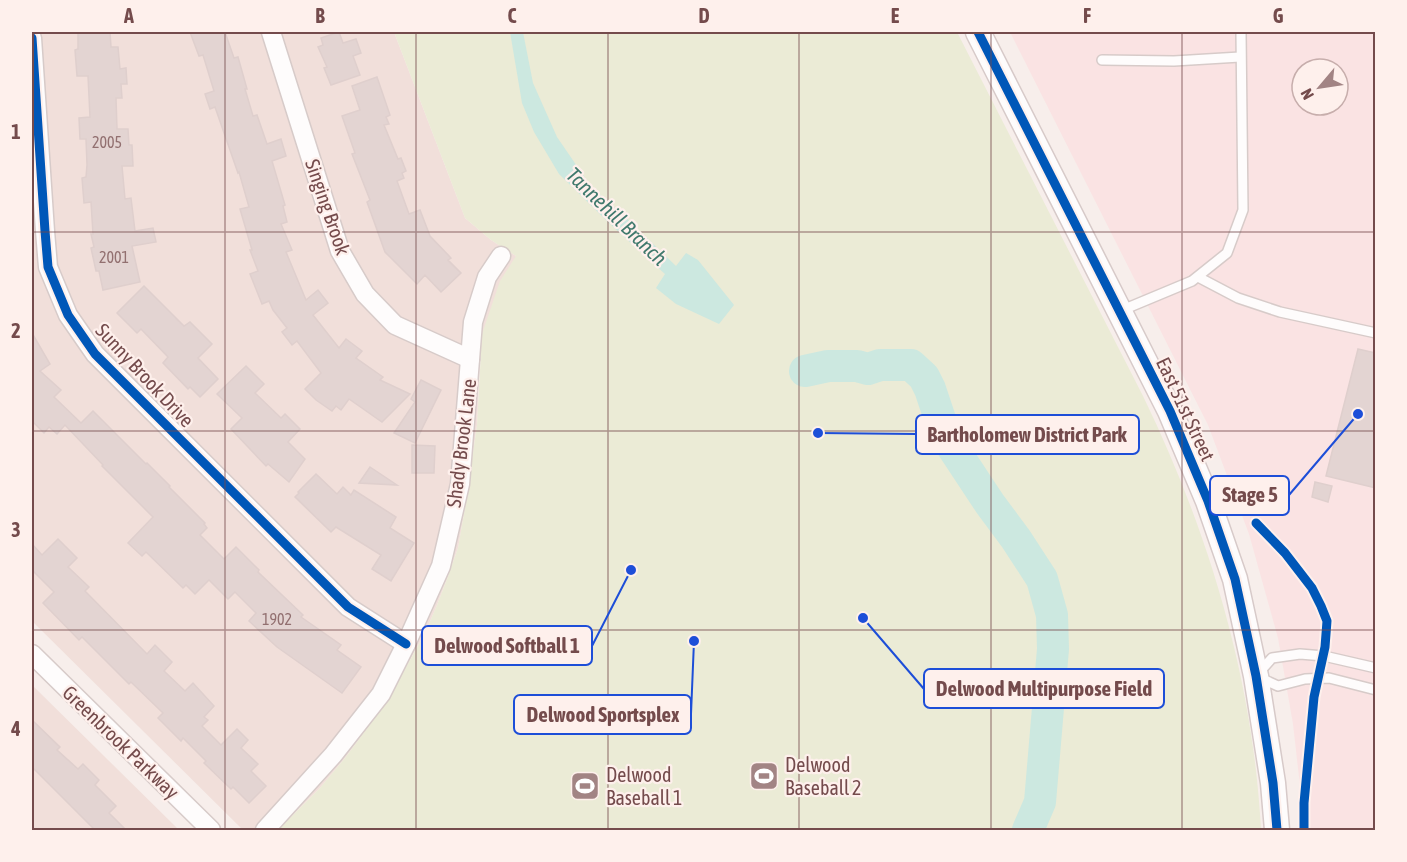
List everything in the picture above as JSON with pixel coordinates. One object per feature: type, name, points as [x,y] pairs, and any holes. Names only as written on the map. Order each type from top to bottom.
[{"type":"main road","name":"East 51st Street","points":[[978,32],[1170,411],[1208,501],[1235,579],[1256,675],[1273,783],[1277,831]]},
{"type":"street","name":"Singing Brook","points":[[271,32],[339,251],[365,294],[395,326],[470,359]]},
{"type":"street","name":"Sunny Brook Drive","points":[[32,38],[48,267],[68,315],[94,354],[348,607],[406,644]]},
{"type":"street","name":"Shady Brook Lane","points":[[265,831],[333,755],[381,694],[441,566],[460,484],[473,322],[487,277],[501,256]]},
{"type":"street","name":"Greenbrook Parkway","points":[[32,654],[211,831]]},
{"type":"lane","points":[[1120,311],[1192,281],[1227,253],[1243,210],[1241,32]]},
{"type":"lane","points":[[1102,60],[1174,61],[1240,57]]},
{"type":"lane","points":[[1198,277],[1238,298],[1280,312],[1376,333]]},
{"type":"lane","points":[[1376,668],[1324,656],[1300,654],[1272,658],[1256,675],[1278,686],[1305,679],[1329,678],[1376,690]]},
{"type":"shaded area","points":[[32,32],[394,32],[465,218],[491,240],[516,256],[480,358],[477,425],[465,508],[458,548],[437,605],[425,633],[386,703],[319,789],[278,830],[243,830],[32,621]]},
{"type":"shaded area","points":[[1010,32],[1375,32],[1375,830],[1305,830],[1293,724],[1278,638],[1249,534],[1208,425]]},
{"type":"shaded area","points":[[32,685],[179,830],[32,830]]},
{"type":"green space","points":[[394,32],[957,32],[1143,396],[1188,500],[1224,607],[1238,662],[1256,774],[1261,830],[278,830],[319,789],[386,703],[425,633],[437,605],[458,548],[465,508],[477,425],[482,334],[500,281],[516,256],[491,240],[465,218]]},
{"type":"water","points":[[510,32],[523,32],[533,83],[557,137],[592,188],[676,266],[686,253],[698,260],[734,305],[719,324],[676,304],[656,288],[665,274],[559,174],[534,132],[522,103]]},
{"type":"building","points":[[78,32],[110,32],[111,47],[118,47],[120,69],[126,68],[127,84],[121,84],[122,98],[116,98],[117,129],[128,129],[129,145],[132,145],[133,166],[122,166],[125,199],[131,198],[135,231],[153,228],[156,242],[132,246],[140,282],[103,290],[91,248],[94,247],[91,234],[93,234],[91,202],[84,203],[82,178],[86,177],[86,139],[80,139],[79,118],[90,117],[88,76],[77,76],[75,50],[78,49]]},
{"type":"building","points":[[190,32],[225,32],[234,58],[238,57],[253,116],[257,115],[267,144],[281,139],[286,156],[272,161],[285,205],[283,206],[287,222],[281,224],[292,250],[286,252],[306,300],[318,290],[328,303],[313,315],[339,348],[346,339],[362,351],[356,358],[383,377],[380,380],[410,394],[382,422],[349,399],[341,410],[336,406],[332,411],[316,400],[305,389],[321,373],[297,341],[292,345],[282,332],[287,328],[269,301],[262,304],[250,274],[258,271],[250,250],[252,250],[240,209],[249,207],[215,107],[210,109],[205,94],[214,91],[203,55],[199,56]]},
{"type":"building","points":[[339,32],[343,43],[356,39],[361,53],[353,56],[360,75],[331,85],[324,68],[327,67],[318,47],[323,45],[321,38]]},
{"type":"building","points":[[377,77],[390,115],[386,117],[389,124],[384,125],[398,159],[401,158],[406,171],[402,173],[404,178],[397,181],[409,214],[420,210],[430,236],[451,258],[448,260],[461,273],[441,292],[425,275],[417,284],[385,252],[367,202],[370,200],[352,154],[355,153],[342,116],[360,110],[352,86]]},
{"type":"building","points":[[144,286],[184,326],[190,322],[212,344],[198,358],[218,379],[200,397],[190,387],[188,389],[163,363],[168,357],[141,329],[137,333],[117,313]]},
{"type":"building","points":[[32,333],[50,364],[40,371],[61,390],[54,397],[81,423],[93,411],[205,523],[207,528],[200,535],[224,559],[236,547],[259,570],[258,572],[303,615],[301,617],[341,645],[337,650],[361,667],[342,693],[277,647],[249,621],[256,613],[235,592],[228,599],[209,580],[195,594],[186,585],[183,588],[146,552],[142,556],[128,543],[153,517],[65,425],[57,434],[49,427],[44,433],[32,421]]},
{"type":"building","points":[[1358,349],[1376,353],[1376,488],[1326,476]]},
{"type":"building","points":[[246,366],[264,384],[255,393],[281,418],[285,414],[300,429],[288,442],[305,459],[289,482],[268,464],[266,466],[231,429],[242,418],[217,394]]},
{"type":"building","points":[[421,380],[441,390],[415,443],[394,433],[415,402],[411,399]]},
{"type":"building","points":[[412,445],[435,446],[434,473],[412,473]]},
{"type":"building","points":[[370,467],[397,485],[359,483]]},
{"type":"building","points":[[316,474],[337,494],[343,487],[351,495],[354,490],[396,517],[390,528],[414,543],[391,581],[372,569],[381,555],[336,527],[331,532],[295,497]]},
{"type":"building","points":[[1315,482],[1332,486],[1328,502],[1312,497]]},
{"type":"building","points":[[58,539],[77,558],[68,567],[89,587],[85,591],[147,654],[155,645],[172,662],[164,671],[185,691],[193,683],[214,706],[204,717],[208,720],[202,726],[221,745],[237,729],[248,740],[241,748],[258,764],[251,771],[266,786],[249,803],[204,763],[206,761],[183,738],[181,741],[158,718],[163,713],[131,682],[129,684],[82,637],[79,640],[43,603],[54,592],[32,570],[32,544],[42,555]]},
{"type":"building","points":[[32,720],[60,747],[57,750],[78,769],[83,764],[99,780],[95,785],[116,806],[109,813],[127,831],[96,831],[32,767]]},
{"type":"waterway","name":"Tannehill Branch","points":[[805,371],[828,366],[857,366],[868,369],[880,365],[911,365],[924,377],[951,445],[1042,579],[1052,615],[1053,649],[1040,802],[1028,830]]},
{"type":"cycle path","points":[[978,32],[1170,411],[1208,501],[1235,579],[1256,676],[1273,783],[1277,830]]},
{"type":"cycle path","points":[[32,38],[48,267],[68,315],[95,354],[348,607],[406,644]]},
{"type":"cycle path","points":[[1256,523],[1285,553],[1312,588],[1327,621],[1325,647],[1314,697],[1304,803],[1304,830]]},
{"type":"place","name":"Stage 5","points":[[1358,414]]},
{"type":"place","name":"Bartholomew District Park","points":[[818,433]]},
{"type":"place","name":"Delwood Softball 1","points":[[631,570]]},
{"type":"place","name":"Delwood Multipurpose Field","points":[[863,618]]},
{"type":"place","name":"Delwood Sportsplex","points":[[694,641]]},
{"type":"place","name":"Delwood Baseball 2","points":[[764,776]]},
{"type":"place","name":"Delwood Baseball 1","points":[[585,786]]}]
